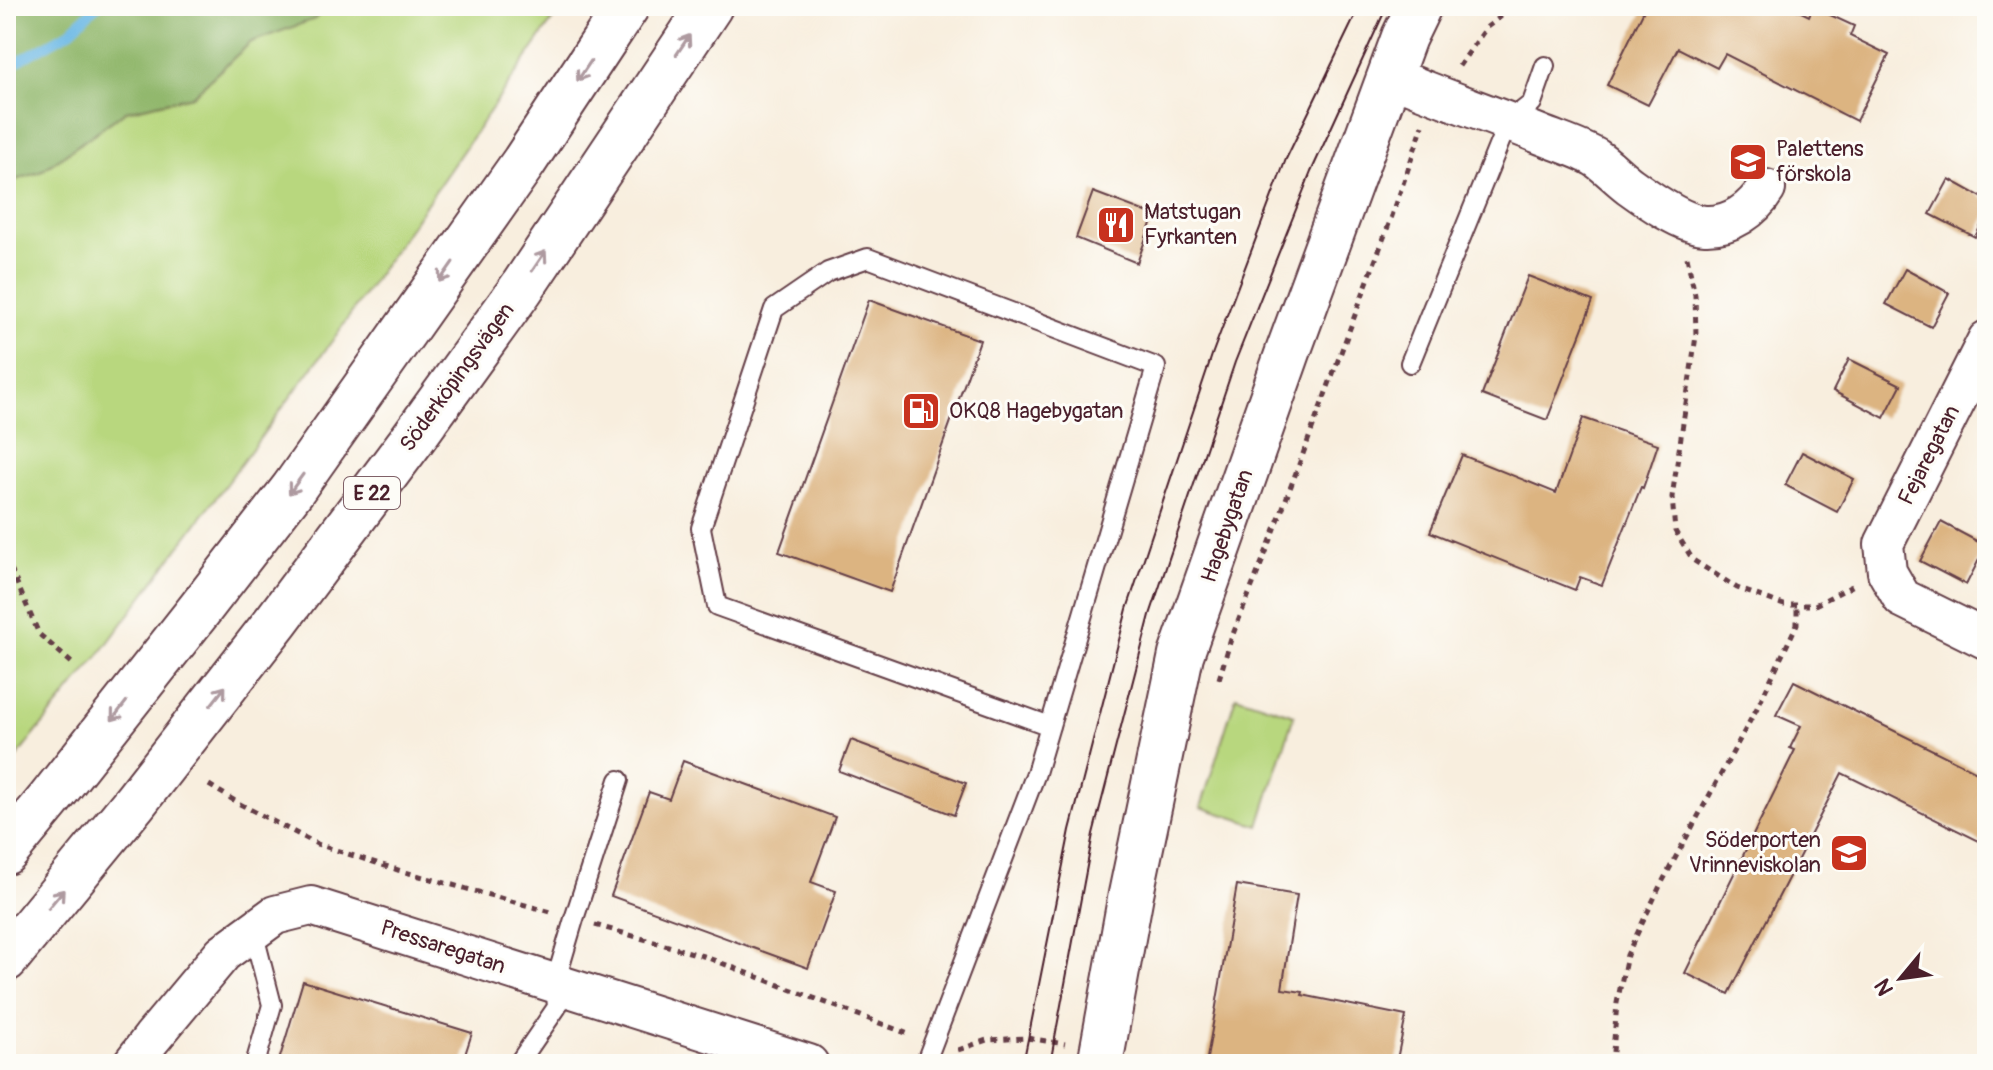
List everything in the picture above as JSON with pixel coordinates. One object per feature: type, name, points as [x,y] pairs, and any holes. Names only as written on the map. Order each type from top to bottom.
[{"type":"main road","points":[[6,852],[293,489],[524,162],[627,6]]},
{"type":"main road","name":"Söderköpingsvägen","points":[[6,959],[135,802],[411,441],[521,289],[710,6]]},
{"type":"main road","name":"Hagebygatan","points":[[1101,1058],[1131,894],[1181,655],[1288,352],[1404,37],[1419,6]]},
{"type":"street","points":[[1390,76],[1587,153],[1682,219],[1704,225],[1721,223],[1743,215],[1758,202],[1766,189]]},
{"type":"street","name":"Fejaregatan","points":[[1887,572],[1884,544],[1987,340]]},
{"type":"street","points":[[1887,572],[1902,598],[1987,640]]},
{"type":"street","name":"Pressaregatan","points":[[132,1064],[223,953],[275,915],[311,906],[809,1064]]},
{"type":"lane","points":[[1410,363],[1508,122],[1532,103],[1545,66]]},
{"type":"lane","points":[[925,1064],[1036,773],[1050,726],[1156,367],[868,258],[828,272],[774,309],[701,528],[717,606],[1050,726]]},
{"type":"lane","points":[[518,1064],[557,1007],[555,983],[619,780]]},
{"type":"lane","points":[[253,931],[272,1005],[255,1064]]},
{"type":"path","points":[[6,14],[19,6]]},
{"type":"path","points":[[1218,681],[1231,639],[1392,216],[1421,128],[1437,96],[1487,27],[1515,6]]},
{"type":"path","points":[[1684,250],[1689,259],[1695,295],[1696,336],[1672,497],[1675,531],[1693,560],[1737,588],[1784,605],[1815,605],[1841,590],[1887,572]]},
{"type":"path","points":[[6,558],[39,634],[73,664]]},
{"type":"path","points":[[1612,1064],[1617,1003],[1627,955],[1660,886],[1757,708],[1797,624],[1797,605]]},
{"type":"path","points":[[209,785],[317,844],[703,956],[955,1050],[987,1040],[1027,1038],[1101,1058]]},
{"type":"green space","points":[[6,6],[327,6],[315,19],[251,42],[192,96],[126,111],[40,172],[6,183]]},
{"type":"green space","points":[[325,6],[562,6],[335,337],[99,655],[6,770],[6,183],[40,172],[126,111],[192,96],[251,42],[314,19]]},
{"type":"green space","points":[[1236,696],[1294,715],[1259,826],[1201,807]]},
{"type":"building","points":[[1646,6],[1789,6],[1809,16],[1813,7],[1854,26],[1850,36],[1889,55],[1856,121],[1725,54],[1717,68],[1678,48],[1648,105],[1607,85]]},
{"type":"building","points":[[1949,179],[1987,200],[1987,214],[1975,237],[1930,214]]},
{"type":"building","name":"Matstugan Fyrkanten","points":[[1093,192],[1154,215],[1137,263],[1076,238]]},
{"type":"building","points":[[1905,269],[1949,293],[1931,327],[1886,304]]},
{"type":"building","points":[[1528,276],[1593,301],[1547,420],[1482,395]]},
{"type":"building","points":[[869,300],[980,340],[890,592],[779,552]]},
{"type":"building","points":[[1849,359],[1901,385],[1884,418],[1833,391]]},
{"type":"building","points":[[1583,418],[1658,444],[1602,585],[1580,577],[1575,590],[1430,532],[1462,455],[1556,493]]},
{"type":"building","points":[[1802,452],[1854,479],[1837,512],[1785,485]]},
{"type":"building","points":[[1941,522],[1986,546],[1966,585],[1920,561]]},
{"type":"building","points":[[1794,681],[1987,777],[1987,845],[1842,773],[1729,994],[1685,973],[1795,750],[1790,748],[1801,726],[1776,715]]},
{"type":"building","points":[[851,740],[966,783],[954,815],[839,771]]},
{"type":"building","points":[[683,761],[835,817],[811,882],[836,891],[808,968],[611,896],[649,792],[669,799]]},
{"type":"building","points":[[1237,885],[1297,895],[1282,989],[1406,1016],[1396,1064],[1206,1064]]},
{"type":"building","points":[[303,981],[472,1033],[462,1064],[278,1064]]},
{"type":"waterway","points":[[6,68],[68,33],[97,6]]},
{"type":"tram line","points":[[1023,1064],[1070,830],[1127,609],[1213,352],[1286,159],[1360,6]]},
{"type":"tram line","points":[[1050,1064],[1093,834],[1150,615],[1235,362],[1311,172],[1387,6]]},
{"type":"place","name":"Palettens förskola","points":[[1748,162]]},
{"type":"place","name":"Matstugan Fyrkanten","points":[[1116,225]]},
{"type":"place","name":"OKQ8 Hagebygatan","points":[[921,411]]},
{"type":"place","name":"Söderporten Vrinneviskolan","points":[[1849,853]]}]
